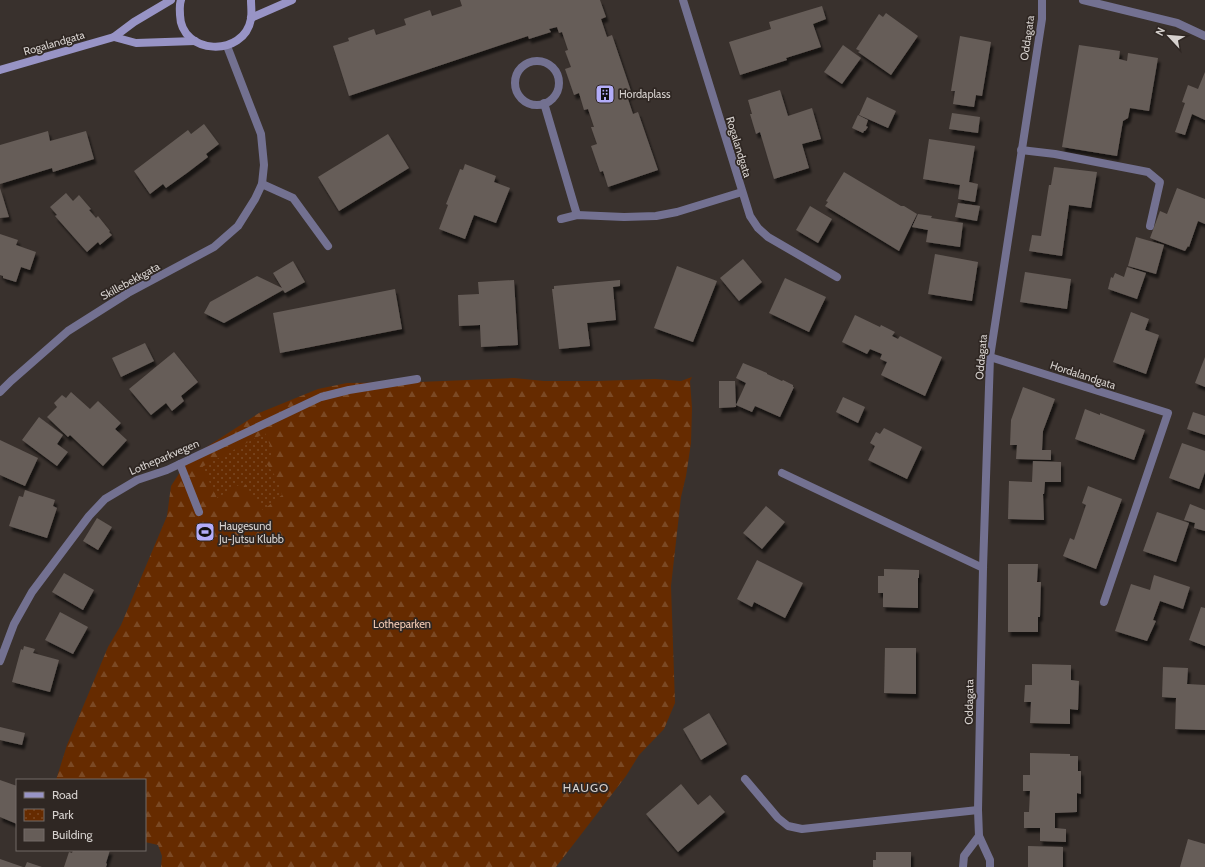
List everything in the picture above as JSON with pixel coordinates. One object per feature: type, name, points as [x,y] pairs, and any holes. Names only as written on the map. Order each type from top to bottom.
[{"type":"street","name":"Rogalandgata","points":[[0,70],[114,37],[134,22],[171,0]]},
{"type":"street","points":[[181,0],[180,21],[186,32],[195,42]]},
{"type":"street","points":[[227,46],[238,40],[247,30],[251,18],[251,0]]},
{"type":"street","points":[[251,18],[292,0]]},
{"type":"street","name":"Rogalandgata","points":[[561,219],[577,215],[624,217],[656,216],[677,212],[742,192],[683,0]]},
{"type":"street","name":"Oddagata","points":[[979,836],[978,810],[983,568],[990,357],[1042,19],[1042,0]]},
{"type":"street","points":[[1083,0],[1177,23],[1205,36]]},
{"type":"street","name":"Rogalandgata","points":[[114,37],[136,42],[195,42],[207,47],[219,48],[227,46]]},
{"type":"street","name":"Skillebekkgata","points":[[0,392],[68,331],[128,293],[214,246],[238,226],[255,199],[262,184],[264,165],[261,134],[227,46]]},
{"type":"street","points":[[534,61],[542,61],[549,64],[556,72],[558,86],[556,94],[544,104],[529,104],[520,97],[516,90],[514,82],[515,76],[525,64],[534,61]]},
{"type":"street","points":[[544,104],[577,215]]},
{"type":"street","points":[[1022,150],[1054,154],[1148,172],[1160,182],[1150,226]]},
{"type":"street","points":[[262,184],[293,198],[328,246]]},
{"type":"street","points":[[742,192],[750,216],[758,228],[768,238],[837,278]]},
{"type":"street","name":"Hordalandgata","points":[[990,357],[1168,414],[1104,602]]},
{"type":"street","name":"Lotheparkvegen","points":[[0,661],[14,624],[32,592],[89,516],[105,499],[137,480],[167,470],[321,397],[349,390],[417,379]]},
{"type":"street","points":[[180,464],[199,512]]},
{"type":"street","points":[[782,473],[983,568]]},
{"type":"street","points":[[745,779],[778,818],[788,826],[802,829],[978,810]]},
{"type":"street","points":[[963,867],[964,856],[979,836],[990,860],[990,867]]},
{"type":"green space","name":"Lotheparken","points":[[692,377],[690,381],[692,408],[691,443],[681,497],[671,586],[675,703],[664,729],[639,755],[626,776],[556,867],[161,867],[162,856],[158,845],[146,842],[146,779],[56,779],[67,745],[108,647],[121,625],[167,516],[171,486],[184,466],[205,448],[259,413],[318,389],[347,383],[514,378],[544,381],[655,379],[681,381]]},
{"type":"green space","points":[[265,433],[274,455],[266,463],[278,480],[282,495],[263,510],[244,482],[217,498],[202,467]]},
{"type":"building","name":"Hordaplass","points":[[460,0],[600,0],[606,17],[601,19],[607,37],[612,35],[632,94],[627,96],[633,114],[638,112],[658,170],[608,187],[603,171],[600,172],[591,146],[597,144],[591,127],[594,127],[588,109],[584,110],[579,93],[574,95],[565,69],[571,67],[565,51],[568,50],[562,32],[559,33],[557,27],[549,29],[551,32],[529,39],[528,36],[349,96],[333,46],[349,41],[348,38],[374,29],[376,35],[406,25],[404,19],[430,10],[432,16],[462,6]]},
{"type":"building","points":[[822,6],[826,19],[813,24],[821,47],[740,75],[729,42],[771,29],[769,22]]},
{"type":"building","points":[[886,13],[918,36],[891,75],[858,52],[860,51],[856,49],[879,14],[883,17]]},
{"type":"building","points":[[960,36],[991,42],[982,96],[976,95],[974,107],[953,104],[955,91],[951,91]]},
{"type":"building","points":[[843,45],[861,58],[842,84],[824,72]]},
{"type":"building","points":[[1079,45],[1120,51],[1119,59],[1127,61],[1128,53],[1158,58],[1149,111],[1130,108],[1128,118],[1123,121],[1117,156],[1062,147]]},
{"type":"building","points":[[1205,72],[1205,120],[1192,114],[1185,135],[1175,132],[1185,103],[1182,102],[1188,85],[1198,89]]},
{"type":"building","points":[[780,90],[788,116],[812,108],[821,139],[802,144],[809,168],[774,179],[760,132],[756,134],[750,114],[752,114],[748,100]]},
{"type":"building","points":[[867,97],[896,111],[888,128],[859,115]]},
{"type":"building","points":[[952,113],[980,117],[978,133],[949,129]]},
{"type":"building","points":[[858,115],[868,120],[866,126],[868,127],[863,133],[852,128]]},
{"type":"building","points":[[204,124],[219,144],[206,154],[208,157],[187,173],[166,188],[163,184],[150,194],[134,171],[188,130],[191,134]]},
{"type":"building","points":[[48,131],[50,141],[86,131],[94,159],[53,172],[52,168],[0,184],[0,145]]},
{"type":"building","points":[[388,134],[409,168],[339,211],[318,177]]},
{"type":"building","points":[[929,139],[975,146],[969,182],[978,184],[975,202],[958,199],[960,185],[923,179]]},
{"type":"building","points":[[465,164],[496,176],[494,182],[510,188],[496,223],[474,215],[465,239],[439,229],[448,205],[446,204],[460,169],[463,170]]},
{"type":"building","points":[[1054,167],[1097,172],[1091,208],[1069,205],[1062,256],[1029,251],[1032,235],[1041,236],[1049,185],[1051,185]]},
{"type":"building","points":[[844,172],[917,214],[899,251],[825,206],[828,202],[826,201]]},
{"type":"building","points":[[0,188],[9,217],[0,218]]},
{"type":"building","points":[[1177,188],[1205,199],[1205,224],[1198,221],[1189,247],[1188,246],[1185,251],[1150,238],[1160,211],[1167,214]]},
{"type":"building","points":[[66,193],[73,201],[79,195],[91,209],[89,210],[96,218],[98,216],[112,235],[100,245],[98,242],[87,252],[55,216],[57,215],[50,207]]},
{"type":"building","points":[[958,203],[980,206],[977,221],[955,217]]},
{"type":"building","points":[[810,206],[832,219],[818,243],[796,230]]},
{"type":"building","points":[[918,214],[932,216],[931,218],[963,223],[960,247],[926,242],[928,230],[912,227]]},
{"type":"building","points":[[0,234],[18,240],[16,245],[36,252],[30,270],[21,267],[16,282],[3,278],[3,276],[0,275]]},
{"type":"building","points":[[1136,237],[1164,245],[1156,274],[1128,266]]},
{"type":"building","points":[[935,254],[978,262],[972,301],[928,294]]},
{"type":"building","points":[[743,259],[762,282],[739,301],[720,278]]},
{"type":"building","points":[[293,261],[305,282],[285,293],[283,290],[224,323],[204,313],[210,302],[257,276],[282,288],[273,273]]},
{"type":"building","points":[[677,266],[717,281],[693,342],[654,328]]},
{"type":"building","points":[[1127,267],[1146,273],[1137,299],[1108,289],[1111,277],[1113,278],[1115,273],[1124,277]]},
{"type":"building","points":[[1025,272],[1071,279],[1067,309],[1020,302]]},
{"type":"building","points":[[785,278],[826,297],[809,332],[769,313]]},
{"type":"building","points":[[514,280],[518,345],[481,347],[480,325],[459,326],[458,295],[479,294],[478,282]]},
{"type":"building","points":[[620,280],[620,286],[613,287],[616,320],[587,323],[590,346],[559,349],[552,289],[554,289],[554,286]]},
{"type":"building","points":[[395,289],[402,329],[280,353],[273,313]]},
{"type":"building","points":[[1131,312],[1149,319],[1145,330],[1159,335],[1146,374],[1113,362]]},
{"type":"building","points":[[855,315],[880,327],[881,325],[895,332],[892,336],[898,339],[900,336],[942,357],[925,396],[881,375],[887,362],[880,359],[882,354],[870,349],[867,354],[842,342]]},
{"type":"building","points":[[145,343],[154,361],[121,377],[112,358]]},
{"type":"building","points":[[174,352],[198,382],[181,396],[184,401],[172,411],[166,403],[151,415],[129,389]]},
{"type":"building","points":[[1205,357],[1205,387],[1195,383]]},
{"type":"building","points":[[743,363],[793,385],[794,387],[780,417],[755,406],[752,412],[736,405],[746,383],[736,378]]},
{"type":"building","points":[[719,381],[735,381],[736,407],[719,408]]},
{"type":"building","points":[[1023,387],[1055,399],[1043,431],[1042,450],[1051,450],[1051,460],[1016,459],[1017,445],[1010,445],[1011,420]]},
{"type":"building","points":[[71,392],[90,409],[98,401],[121,423],[115,429],[127,440],[103,466],[70,435],[68,437],[47,417],[57,407],[54,403],[62,395],[66,398]]},
{"type":"building","points":[[843,397],[865,407],[858,423],[836,412]]},
{"type":"building","points":[[1085,409],[1145,430],[1134,460],[1075,439]]},
{"type":"building","points":[[1193,412],[1205,416],[1205,435],[1187,429]]},
{"type":"building","points":[[39,417],[63,435],[57,444],[68,452],[57,466],[22,440]]},
{"type":"building","points":[[884,428],[922,447],[907,479],[868,460],[875,446],[870,443],[876,432],[880,434]]},
{"type":"building","points":[[0,440],[38,458],[25,486],[0,475]]},
{"type":"building","points":[[1182,443],[1205,451],[1205,472],[1199,489],[1169,478]]},
{"type":"building","points":[[1033,461],[1061,462],[1061,482],[1045,482],[1043,494],[1044,520],[1008,519],[1009,481],[1032,482]]},
{"type":"building","points":[[1088,486],[1122,499],[1096,569],[1063,556],[1070,538],[1074,540],[1086,505],[1082,503]]},
{"type":"building","points":[[25,490],[55,500],[53,506],[57,508],[47,538],[9,526],[19,496],[23,497]]},
{"type":"building","points":[[1190,504],[1205,510],[1205,531],[1194,528],[1195,523],[1184,520]]},
{"type":"building","points":[[766,506],[785,522],[762,549],[743,533]]},
{"type":"building","points":[[1157,512],[1189,523],[1176,562],[1143,551]]},
{"type":"building","points":[[97,518],[112,527],[98,550],[83,541]]},
{"type":"building","points":[[757,560],[803,583],[785,618],[754,602],[752,607],[737,599]]},
{"type":"building","points":[[1008,564],[1038,564],[1037,582],[1041,582],[1038,632],[1008,632]]},
{"type":"building","points":[[884,569],[919,570],[918,608],[883,607],[883,593],[878,593],[878,576],[884,576]]},
{"type":"building","points":[[64,573],[94,590],[83,610],[52,592]]},
{"type":"building","points":[[1154,575],[1190,587],[1183,609],[1160,601],[1153,620],[1156,621],[1147,641],[1115,631],[1131,584],[1150,590]]},
{"type":"building","points":[[1201,607],[1205,608],[1205,646],[1189,640]]},
{"type":"building","points":[[60,612],[88,627],[73,654],[45,640]]},
{"type":"building","points":[[24,646],[35,649],[33,653],[59,660],[50,692],[12,682],[21,649],[23,650]]},
{"type":"building","points":[[885,648],[916,648],[916,694],[884,693]]},
{"type":"building","points":[[1032,664],[1071,665],[1071,680],[1079,681],[1078,710],[1070,709],[1070,724],[1030,723],[1031,702],[1024,702],[1025,685],[1032,685]]},
{"type":"building","points":[[1163,667],[1188,668],[1187,684],[1205,685],[1205,730],[1175,729],[1176,698],[1162,697]]},
{"type":"building","points":[[709,713],[727,744],[701,760],[683,729]]},
{"type":"building","points":[[0,727],[25,733],[22,745],[0,740]]},
{"type":"building","points":[[1030,753],[1070,754],[1070,756],[1078,756],[1078,771],[1081,771],[1081,794],[1077,793],[1077,812],[1055,813],[1055,828],[1066,829],[1066,842],[1040,841],[1040,828],[1024,828],[1024,812],[1029,812],[1030,791],[1023,791],[1023,775],[1030,775]]},
{"type":"building","points":[[0,780],[16,786],[16,824],[0,817]]},
{"type":"building","points":[[681,784],[698,805],[710,795],[725,812],[678,852],[646,814]]},
{"type":"building","points":[[1188,839],[1205,844],[1205,867],[1180,867]]},
{"type":"building","points":[[1028,846],[1063,847],[1063,867],[1028,867]]},
{"type":"building","points":[[73,851],[110,851],[106,867],[64,867],[69,852],[72,853]]},
{"type":"building","points":[[876,852],[911,852],[911,867],[873,867],[873,860],[876,860]]},
{"type":"building","points":[[0,859],[23,867],[0,867]]},
{"type":"building","points":[[27,862],[42,867],[25,867]]},
{"type":"place","name":"Hordaplass","points":[[605,94]]},
{"type":"place","name":"Haugesund Ju-Jutsu Klubb","points":[[205,532]]},
{"type":"district","name":"HAUGO","points":[[586,788]]}]
